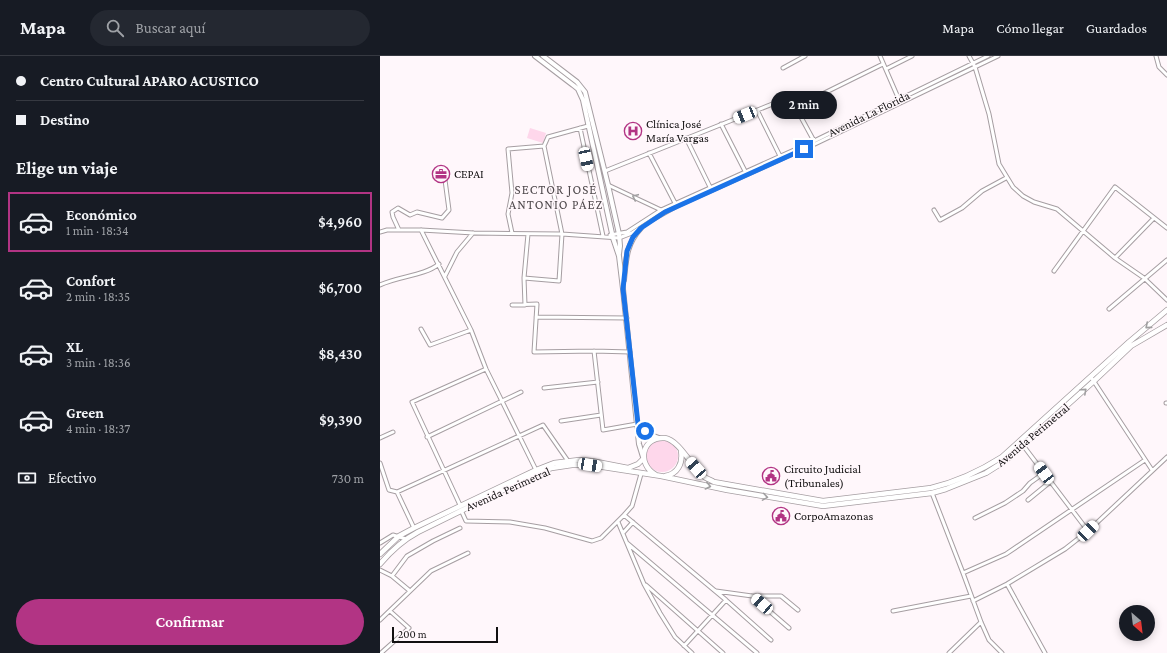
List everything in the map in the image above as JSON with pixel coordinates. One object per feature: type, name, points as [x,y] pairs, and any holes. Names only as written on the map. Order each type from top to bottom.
[{"type":"main road","name":"Avenida Perimetral","points":[[1093,379],[1129,342],[1167,310]]},
{"type":"main road","name":"Avenida Perimetral","points":[[681,451],[703,476],[714,482],[823,501],[946,490],[986,473],[1005,461],[1022,443],[1131,346],[1167,325]]},
{"type":"main road","points":[[660,438],[667,438],[673,441],[678,445],[681,451],[681,464],[678,469],[668,476],[655,475],[649,471],[643,458],[648,445],[653,440],[660,438]]},
{"type":"main road","name":"Avenida Perimetral","points":[[380,564],[406,539],[460,508],[536,470],[554,463],[568,461],[592,461],[628,468],[638,464],[643,458]]},
{"type":"main road","name":"Avenida Perimetral","points":[[380,554],[399,536],[414,528],[538,473],[552,468],[572,465],[590,465],[661,476],[727,490],[823,506],[931,491]]},
{"type":"street","points":[[535,56],[578,89],[583,100],[613,237],[619,256]]},
{"type":"street","points":[[543,56],[577,82],[585,92],[605,171],[619,236],[619,256],[627,318],[639,444],[643,458]]},
{"type":"street","points":[[783,68],[806,56]]},
{"type":"street","points":[[380,232],[421,230],[613,237],[632,234],[652,220],[677,206],[781,160],[900,102],[880,56]]},
{"type":"street","points":[[886,69],[912,56]]},
{"type":"street","points":[[969,56],[974,66],[989,114],[999,164],[1006,178],[1013,187],[1023,196],[1034,202],[1057,209],[1115,258],[1144,278],[1167,300]]},
{"type":"street","name":"Avenida La Florida","points":[[619,236],[632,230],[661,210],[675,203],[900,102],[974,66],[988,56]]},
{"type":"street","points":[[974,66],[998,56]]},
{"type":"street","points":[[1156,56],[1159,67],[1167,75]]},
{"type":"street","points":[[796,107],[883,64]]},
{"type":"street","points":[[605,171],[790,97],[814,141]]},
{"type":"street","points":[[757,110],[780,156]]},
{"type":"street","points":[[721,124],[745,171]]},
{"type":"street","points":[[524,278],[559,281],[562,234],[544,146],[548,137],[588,126]]},
{"type":"street","points":[[580,128],[602,236]]},
{"type":"street","points":[[686,138],[710,187]]},
{"type":"street","points":[[512,233],[508,214],[512,193],[508,149],[544,146]]},
{"type":"street","points":[[649,153],[675,203]]},
{"type":"street","points":[[934,210],[940,220],[962,208],[982,191],[1006,178]]},
{"type":"street","points":[[399,230],[392,212],[398,208],[410,215],[417,212],[442,218],[444,216],[449,210],[445,180]]},
{"type":"street","points":[[608,185],[661,210]]},
{"type":"street","points":[[1054,271],[1116,187],[1167,228]]},
{"type":"street","points":[[1115,258],[1154,218]]},
{"type":"street","points":[[623,289],[627,251],[633,237],[641,228]]},
{"type":"street","points":[[421,230],[471,330],[486,369],[536,470]]},
{"type":"street","points":[[445,276],[457,252],[474,233]]},
{"type":"street","points":[[525,304],[524,278],[528,234]]},
{"type":"street","points":[[1110,309],[1144,278],[1167,260]]},
{"type":"street","points":[[380,285],[399,278],[433,269],[439,264]]},
{"type":"street","points":[[512,305],[537,304],[534,352],[630,352]]},
{"type":"street","points":[[536,317],[627,318]]},
{"type":"street","points":[[421,329],[430,345],[471,330]]},
{"type":"street","points":[[594,351],[603,430],[638,424],[651,435],[660,438]]},
{"type":"street","points":[[486,369],[412,402],[466,521],[510,522],[545,528],[592,541],[601,538],[632,506],[641,474]]},
{"type":"street","points":[[1093,379],[1152,470]]},
{"type":"street","points":[[544,388],[598,382]]},
{"type":"street","points":[[427,437],[521,392]]},
{"type":"street","points":[[561,421],[601,415]]},
{"type":"street","points":[[380,463],[388,490],[397,492],[542,425],[568,461]]},
{"type":"street","points":[[380,438],[393,432]]},
{"type":"street","points":[[1022,443],[1088,531]]},
{"type":"street","points":[[973,601],[1007,584],[1065,549],[1088,531],[1167,457]]},
{"type":"street","points":[[963,573],[1006,554],[1145,460]]},
{"type":"street","points":[[975,518],[989,512],[1017,495],[1044,473]]},
{"type":"street","points":[[1028,500],[1050,482]]},
{"type":"street","points":[[931,491],[981,622],[989,640],[1002,653]]},
{"type":"street","points":[[397,492],[414,528]]},
{"type":"street","points":[[624,515],[726,600],[771,640]]},
{"type":"street","points":[[618,522],[644,584],[675,637],[692,653]]},
{"type":"street","points":[[623,533],[633,522]]},
{"type":"street","points":[[392,576],[408,556],[433,541],[460,528]]},
{"type":"street","points":[[380,543],[393,535],[406,539]]},
{"type":"street","points":[[627,542],[757,653]]},
{"type":"street","points":[[380,620],[431,571],[468,553]]},
{"type":"street","points":[[380,570],[392,576],[410,591]]},
{"type":"street","points":[[644,584],[723,653]]},
{"type":"street","points":[[1007,584],[1045,653]]},
{"type":"street","points":[[714,590],[752,596],[781,596],[798,610]]},
{"type":"street","points":[[752,596],[789,628]]},
{"type":"street","points":[[893,611],[971,596]]},
{"type":"street","points":[[684,646],[726,600]]},
{"type":"street","points":[[381,653],[410,628],[390,611]]},
{"type":"street","points":[[949,653],[981,622]]},
{"type":"shaded area","points":[[530,128],[546,133],[543,143],[527,138]]},
{"type":"shaded area","points":[[662,440],[673,445],[678,456],[673,467],[662,472],[651,467],[646,456],[651,445]]},
{"type":"place","name":"Clínica José María Vargas","points":[[633,131]]},
{"type":"place","name":"CEPAI","points":[[441,174]]},
{"type":"place","name":"Circuito Judicial (Tribunales)","points":[[771,476]]},
{"type":"place","name":"CorpoAmazonas","points":[[781,516]]},
{"type":"district","name":"SECTOR JOSÉ ANTONIO PÁEZ","points":[[556,196]]},
{"type":"route","points":[[645,431],[638,424],[623,289],[627,251],[633,237],[641,228],[665,212],[804,149]]}]
